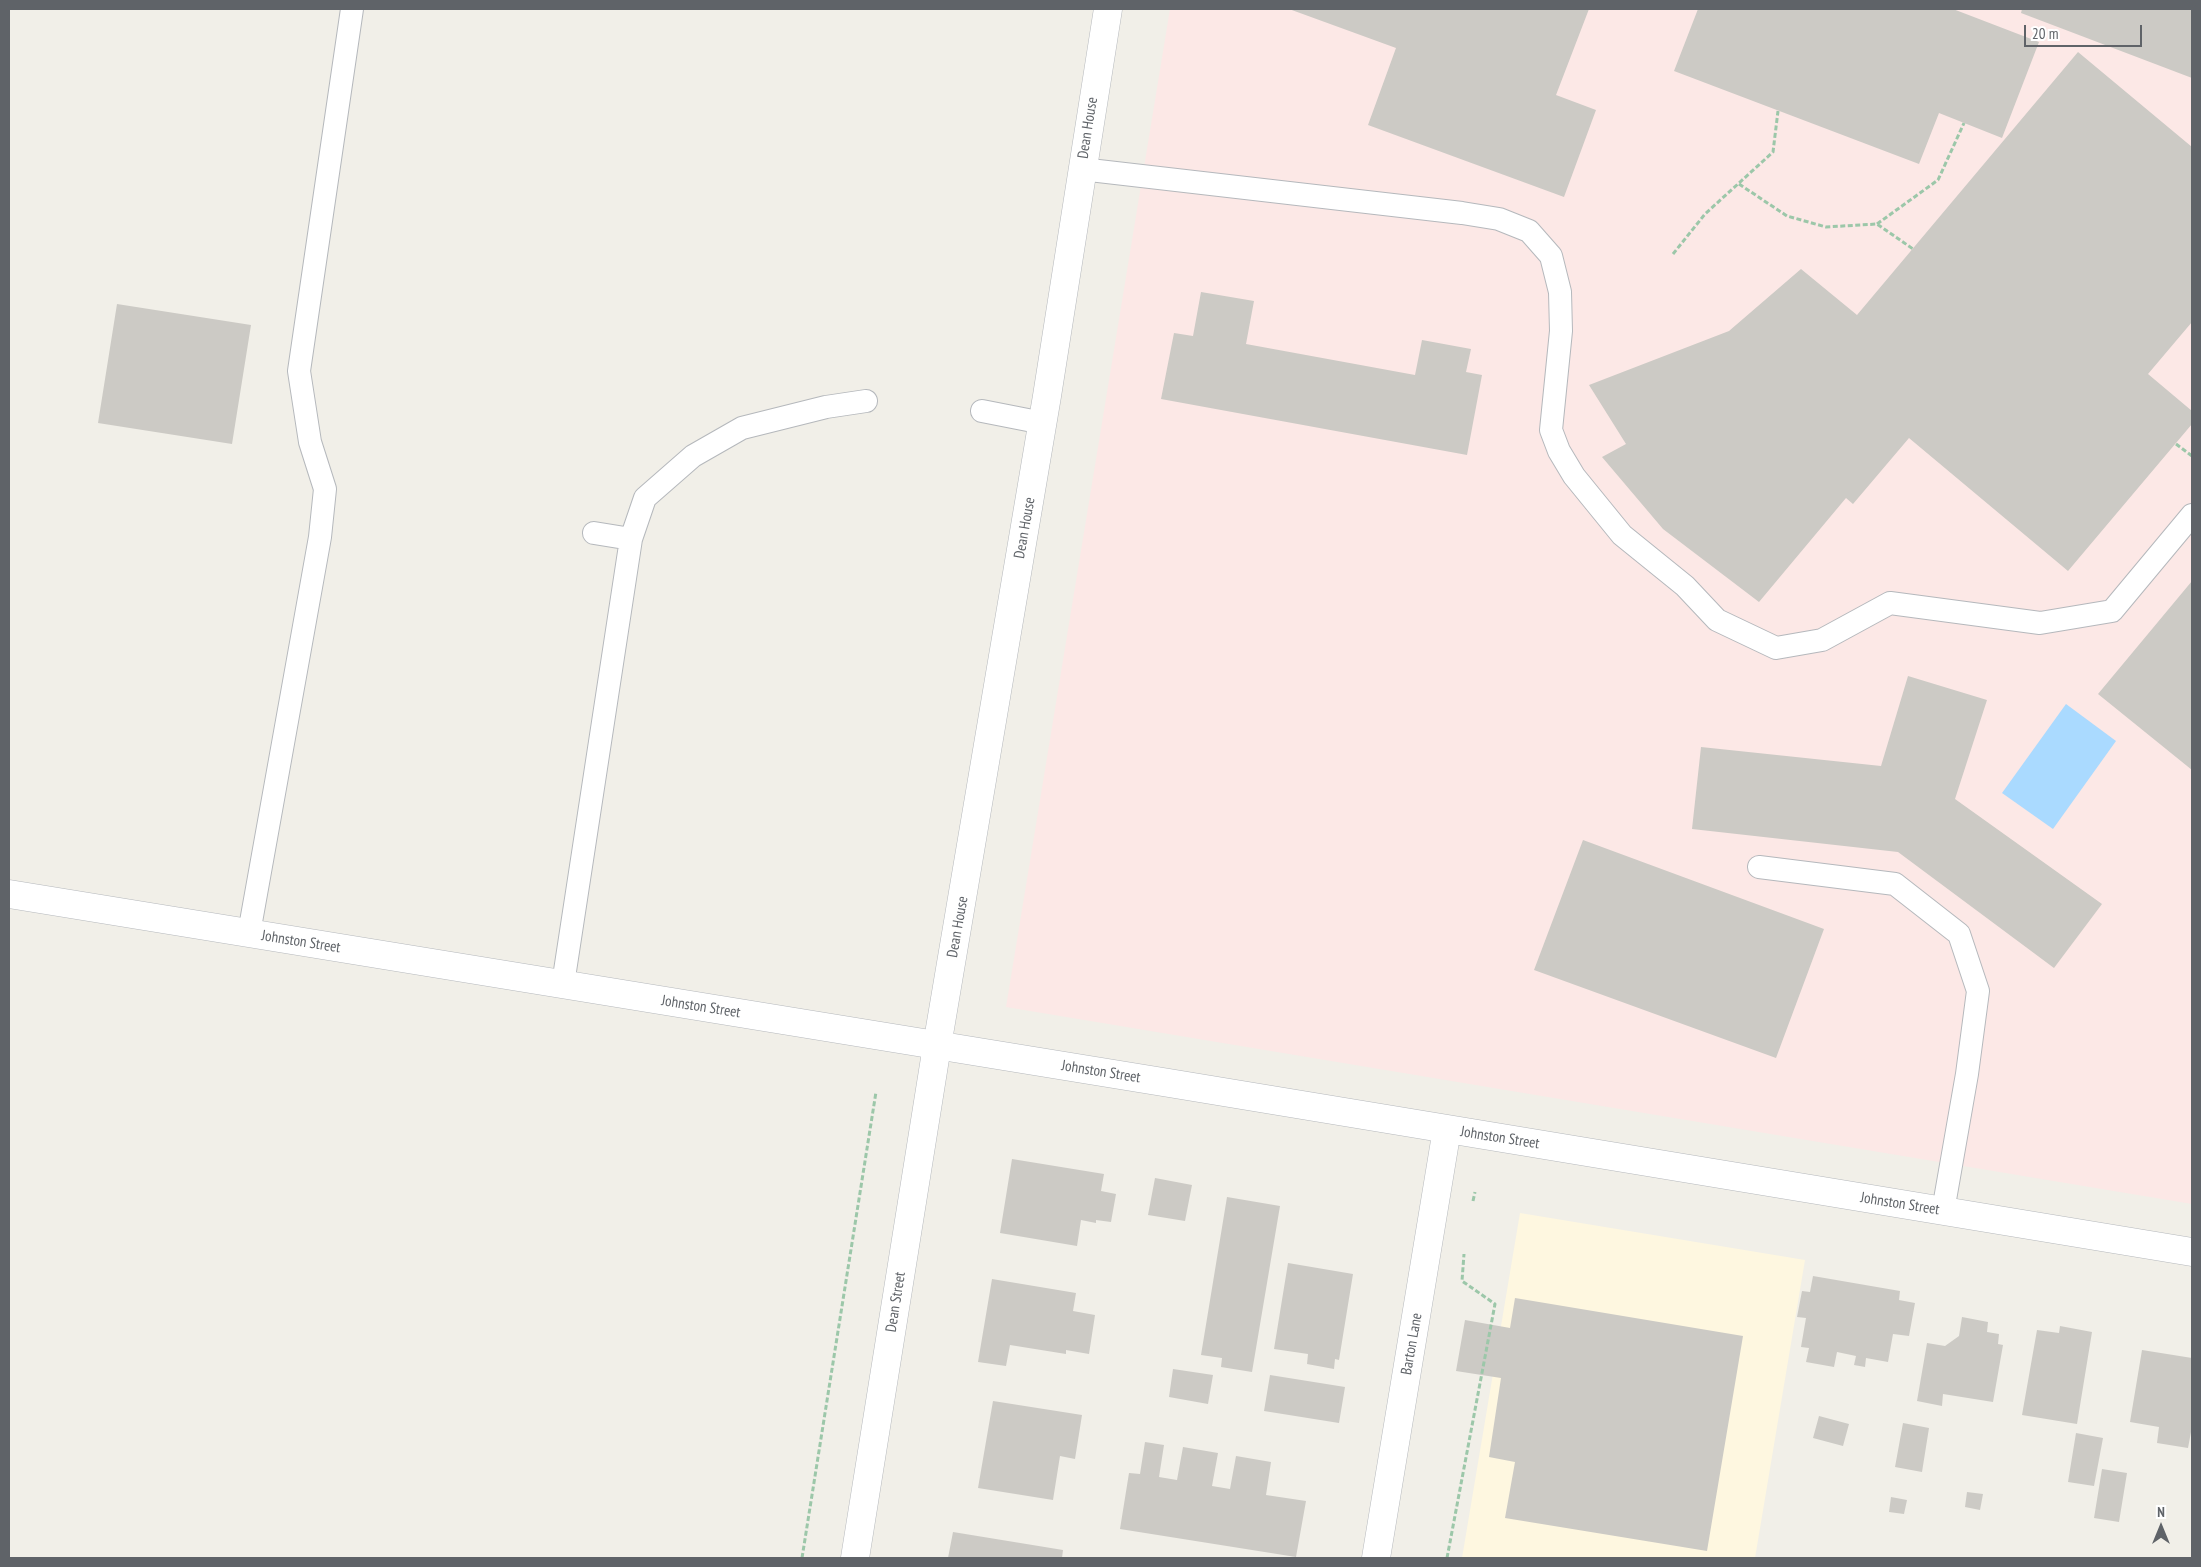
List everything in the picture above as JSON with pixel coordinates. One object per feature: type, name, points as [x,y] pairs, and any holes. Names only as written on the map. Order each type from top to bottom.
[{"type":"street","name":"Dean House","points":[[937,1046],[1043,423],[1081,169],[1108,9]]},
{"type":"street","name":"Johnston Street","points":[[9,894],[2192,1252]]},
{"type":"street","name":"Dean Street","points":[[855,1558],[937,1046]]},
{"type":"street","name":"Barton Lane","points":[[1376,1558],[1447,1130]]},
{"type":"lane","points":[[249,933],[320,537],[325,489],[310,442],[299,371],[352,9]]},
{"type":"lane","points":[[1081,169],[1462,213],[1499,219],[1529,231],[1551,256],[1560,292],[1561,331],[1551,430],[1574,476],[1622,535],[1685,586],[1717,620],[1776,648],[1822,640],[1890,603],[2040,623],[2112,611],[2192,515]]},
{"type":"lane","points":[[563,984],[631,539],[645,498],[693,456],[742,428],[826,407],[866,401]]},
{"type":"lane","points":[[982,411],[1043,423]]},
{"type":"lane","points":[[594,533],[631,539]]},
{"type":"lane","points":[[1759,867],[1895,884],[1959,934],[1978,991],[1968,1074],[1943,1211]]},
{"type":"path","points":[[1673,254],[1705,214],[1773,152],[1778,111]]},
{"type":"path","points":[[1739,184],[1787,216],[1826,227],[1877,224],[1938,180],[1964,123]]},
{"type":"path","points":[[1877,224],[1913,249]]},
{"type":"path","points":[[2176,444],[2192,456]]},
{"type":"path","points":[[802,1558],[876,1092]]},
{"type":"path","points":[[1471,1208],[1475,1192]]},
{"type":"path","points":[[1447,1558],[1495,1304],[1462,1281],[1464,1251]]},
{"type":"shaded area","points":[[1170,9],[2192,9],[2192,1204],[1006,1007]]},
{"type":"shaded area","points":[[1520,1213],[1805,1260],[1755,1558],[1462,1558]]},
{"type":"water","points":[[2066,704],[2116,741],[2053,829],[2002,793]]},
{"type":"building","points":[[1289,9],[1589,9],[1556,95],[1596,110],[1564,197],[1368,125],[1396,48]]},
{"type":"building","points":[[1698,9],[1953,9],[2039,42],[2002,138],[1939,113],[1919,164],[1674,71]]},
{"type":"building","points":[[2022,9],[2192,9],[2192,78],[2021,13]]},
{"type":"building","points":[[2078,52],[2192,147],[2192,322],[2148,374],[2192,411],[2192,424],[2068,571],[1909,438],[1853,504],[1846,498],[1759,602],[1663,529],[1602,457],[1626,444],[1589,385],[1729,331],[1801,269],[1857,315]]},
{"type":"building","points":[[1201,292],[1254,301],[1246,344],[1415,375],[1422,340],[1471,349],[1466,372],[1482,375],[1467,455],[1161,399],[1174,333],[1193,336]]},
{"type":"building","points":[[117,304],[251,325],[232,444],[98,423]]},
{"type":"building","points":[[2192,581],[2192,770],[2098,694]]},
{"type":"building","points":[[1908,676],[1987,700],[1955,799],[2102,904],[2054,968],[1898,852],[1692,829],[1701,747],[1881,766]]},
{"type":"building","points":[[1583,840],[1824,929],[1776,1058],[1534,970]]},
{"type":"building","points":[[1012,1159],[1104,1174],[1101,1191],[1116,1194],[1111,1222],[1096,1220],[1096,1223],[1081,1220],[1077,1246],[1000,1233]]},
{"type":"building","points":[[1155,1178],[1192,1185],[1185,1221],[1148,1215]]},
{"type":"building","points":[[1227,1197],[1280,1206],[1252,1372],[1221,1367],[1222,1358],[1201,1355]]},
{"type":"building","points":[[1288,1263],[1353,1274],[1339,1360],[1335,1359],[1334,1369],[1307,1364],[1308,1354],[1274,1349]]},
{"type":"building","points":[[1813,1276],[1900,1291],[1899,1300],[1915,1303],[1909,1336],[1893,1334],[1888,1362],[1866,1358],[1865,1367],[1854,1365],[1856,1356],[1837,1352],[1834,1367],[1806,1362],[1809,1348],[1801,1347],[1806,1318],[1797,1317],[1802,1291],[1810,1292]]},
{"type":"building","points":[[992,1279],[1076,1293],[1073,1311],[1095,1315],[1089,1354],[1066,1350],[1066,1354],[1010,1345],[1006,1366],[978,1362]]},
{"type":"building","points":[[1515,1298],[1743,1336],[1707,1551],[1505,1518],[1515,1462],[1489,1457],[1501,1378],[1456,1371],[1465,1320],[1510,1328]]},
{"type":"building","points":[[1962,1317],[1988,1322],[1987,1332],[1999,1334],[1998,1344],[2003,1345],[1993,1402],[1943,1394],[1942,1406],[1917,1401],[1927,1343],[1945,1346],[1959,1336]]},
{"type":"building","points":[[2060,1326],[2092,1332],[2077,1424],[2022,1415],[2037,1330],[2059,1333]]},
{"type":"building","points":[[2142,1350],[2192,1358],[2192,1433],[2188,1448],[2157,1443],[2159,1427],[2130,1422]]},
{"type":"building","points":[[1173,1369],[1213,1375],[1208,1404],[1169,1397]]},
{"type":"building","points":[[1270,1375],[1345,1387],[1339,1423],[1264,1411]]},
{"type":"building","points":[[993,1401],[1082,1415],[1075,1459],[1060,1456],[1053,1500],[978,1488]]},
{"type":"building","points":[[1819,1416],[1849,1424],[1843,1446],[1813,1438]]},
{"type":"building","points":[[1903,1423],[1929,1428],[1922,1472],[1895,1467]]},
{"type":"building","points":[[2076,1433],[2103,1438],[2094,1486],[2068,1482]]},
{"type":"building","points":[[1145,1442],[1164,1445],[1159,1477],[1177,1480],[1183,1447],[1218,1453],[1212,1486],[1230,1489],[1236,1456],[1271,1462],[1266,1495],[1306,1501],[1296,1557],[1120,1529],[1129,1473],[1140,1474]]},
{"type":"building","points":[[2102,1469],[2127,1473],[2119,1522],[2094,1518]]},
{"type":"building","points":[[1967,1492],[1983,1494],[1980,1510],[1965,1507]]},
{"type":"building","points":[[1891,1497],[1907,1500],[1904,1514],[1889,1512]]},
{"type":"building","points":[[953,1532],[1063,1550],[1062,1558],[948,1558]]}]
